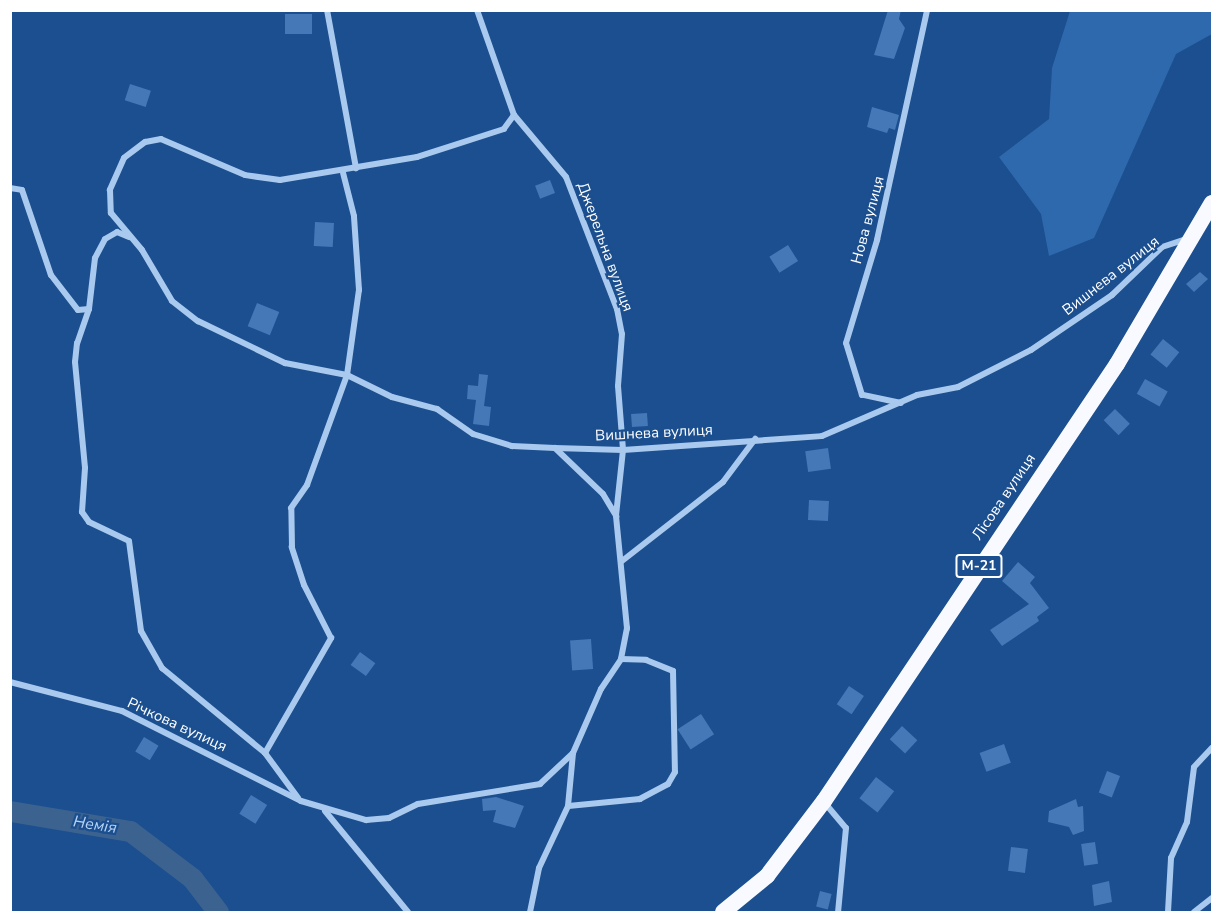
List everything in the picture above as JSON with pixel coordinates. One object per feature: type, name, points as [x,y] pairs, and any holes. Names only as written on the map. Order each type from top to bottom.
[{"type":"highway","name":"Лісова вулиця","points":[[723,912],[767,876],[824,801],[1117,364],[1212,203]]},
{"type":"street","points":[[327,10],[356,168]]},
{"type":"street","name":"Джерельна вулиця","points":[[477,10],[514,115],[566,177],[616,309],[622,334],[618,386],[623,450],[616,516],[627,628],[621,659],[601,689],[573,753],[568,806],[539,868],[530,912]]},
{"type":"street","name":"Нова вулиця","points":[[901,403],[862,395],[846,343],[877,240],[927,10]]},
{"type":"street","points":[[265,753],[331,638],[311,606],[292,547],[291,508],[307,485],[325,444],[347,375],[359,290],[354,216],[342,173],[356,168],[417,157],[497,132],[514,115]]},
{"type":"street","name":"Вишнева вулиця","points":[[342,173],[280,180],[245,175],[161,140],[145,142],[124,158],[110,190],[111,213],[130,237],[172,301],[198,321],[285,363],[347,375],[392,397],[437,409],[472,434],[512,446],[623,450],[822,436],[901,403],[958,387],[1031,350],[1112,295],[1162,247],[1192,238]]},
{"type":"street","points":[[10,188],[22,190],[60,292],[78,310],[90,309]]},
{"type":"street","points":[[1192,238],[1212,214]]},
{"type":"street","points":[[130,237],[117,232],[105,239],[95,258],[90,309],[77,343],[75,362],[85,468],[82,512],[89,522],[129,541],[141,631],[150,650],[184,688],[265,753],[301,801]]},
{"type":"street","points":[[622,561],[723,482],[755,439]]},
{"type":"street","name":"Джерельна вулиця","points":[[555,448],[603,494],[616,516]]},
{"type":"street","points":[[568,806],[640,799],[668,784],[675,772],[673,671],[646,660],[621,659]]},
{"type":"street","name":"Річкова вулиця","points":[[10,682],[122,711],[301,801],[325,810],[366,820],[389,818],[418,804]]},
{"type":"street","points":[[1168,912],[1171,858],[1187,822],[1194,767],[1212,748]]},
{"type":"street","name":"Джерельна вулиця","points":[[418,804],[540,784],[573,753]]},
{"type":"street","points":[[824,801],[846,828],[838,912]]},
{"type":"street","points":[[325,810],[408,912]]},
{"type":"street","points":[[1194,912],[1212,898]]},
{"type":"shaded area","points":[[1070,11],[1212,11],[1212,34],[1176,54],[1094,238],[1049,256],[1041,214],[999,157],[1049,119],[1052,68]]},
{"type":"building","points":[[888,10],[901,10],[899,19],[905,28],[894,59],[874,55]]},
{"type":"building","points":[[285,14],[312,14],[312,34],[285,34]]},
{"type":"building","points":[[130,84],[151,91],[146,107],[125,100]]},
{"type":"building","points":[[872,107],[899,115],[895,130],[889,128],[887,133],[867,127]]},
{"type":"building","points":[[550,180],[555,193],[540,199],[535,186]]},
{"type":"building","points":[[315,222],[334,223],[333,247],[314,246]]},
{"type":"building","points":[[788,245],[798,261],[779,273],[769,257]]},
{"type":"building","points":[[1200,272],[1208,279],[1194,292],[1186,284]]},
{"type":"building","points":[[257,303],[279,312],[270,335],[248,326]]},
{"type":"building","points":[[1163,339],[1179,352],[1167,368],[1150,355]]},
{"type":"building","points":[[479,374],[488,375],[484,406],[491,407],[489,426],[473,424],[476,400],[467,399],[468,385],[478,386]]},
{"type":"building","points":[[1145,379],[1168,392],[1159,406],[1137,394]]},
{"type":"building","points":[[1115,409],[1130,424],[1119,435],[1104,420]]},
{"type":"building","points":[[647,413],[648,426],[632,427],[631,414]]},
{"type":"building","points":[[828,448],[831,469],[808,472],[805,451]]},
{"type":"building","points":[[809,500],[829,501],[828,521],[808,520]]},
{"type":"building","points":[[1018,562],[1035,577],[1030,583],[1049,608],[1037,617],[1039,621],[1002,646],[990,630],[1029,604],[1002,581]]},
{"type":"building","points":[[591,639],[593,669],[572,670],[570,640]]},
{"type":"building","points":[[360,652],[375,663],[366,676],[351,665]]},
{"type":"building","points":[[849,686],[864,696],[852,714],[837,704]]},
{"type":"building","points":[[701,714],[714,734],[691,749],[678,729]]},
{"type":"building","points":[[902,726],[917,740],[905,753],[890,739]]},
{"type":"building","points":[[144,737],[159,746],[150,760],[135,752]]},
{"type":"building","points":[[1004,744],[1011,763],[986,772],[980,753]]},
{"type":"building","points":[[1107,771],[1120,776],[1112,797],[1099,792]]},
{"type":"building","points":[[876,777],[894,791],[878,812],[859,798]]},
{"type":"building","points":[[251,795],[267,805],[255,824],[239,814]]},
{"type":"building","points":[[496,797],[524,806],[515,828],[493,822],[496,810],[483,811],[482,799]]},
{"type":"building","points":[[1076,799],[1078,807],[1083,806],[1084,831],[1073,835],[1069,827],[1048,822],[1049,811]]},
{"type":"building","points":[[1095,842],[1098,864],[1084,866],[1081,844]]},
{"type":"building","points":[[1011,847],[1028,849],[1025,873],[1008,871]]},
{"type":"building","points":[[1109,881],[1112,902],[1094,906],[1092,885]]},
{"type":"building","points":[[820,891],[832,894],[828,909],[816,907]]},
{"type":"waterway","name":"Немія","points":[[10,811],[130,831],[192,878],[218,912]]}]
